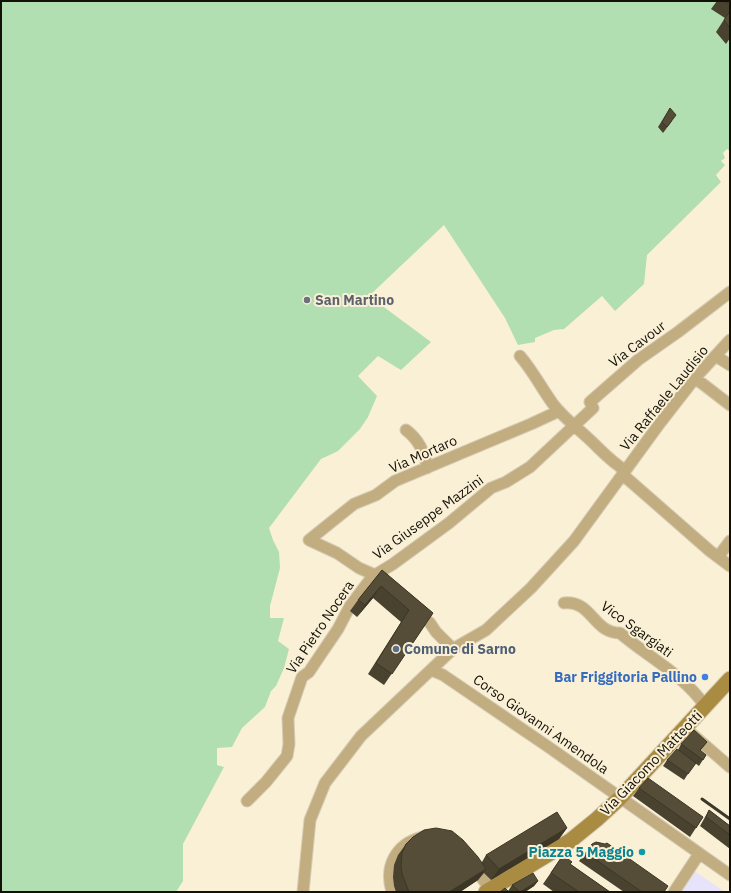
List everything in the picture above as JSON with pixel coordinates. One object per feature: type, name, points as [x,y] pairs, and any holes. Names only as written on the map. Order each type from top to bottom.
[{"type":"street","name":"Via Cavour","points":[[573,425],[593,408],[590,402],[614,380],[638,360],[678,332],[730,292]]},
{"type":"street","name":"Via Raffaele Laudisio","points":[[303,892],[310,820],[325,783],[361,736],[453,648],[486,630],[531,588],[574,541],[660,423],[695,378],[730,340]]},
{"type":"street","points":[[520,356],[559,411],[624,472],[718,557],[730,566]]},
{"type":"street","points":[[716,356],[730,365]]},
{"type":"street","points":[[695,378],[730,405]]},
{"type":"street","name":"Via Mortaro","points":[[374,575],[359,568],[336,553],[309,540],[354,504],[376,495],[395,481],[559,411]]},
{"type":"street","name":"Via Giuseppe Mazzini","points":[[374,575],[393,564],[449,523],[491,488],[506,482],[530,467],[573,425]]},
{"type":"street","points":[[406,430],[412,434],[425,454],[427,468]]},
{"type":"street","points":[[718,557],[730,541]]},
{"type":"street","points":[[374,575],[384,585]]},
{"type":"street","name":"Via Pietro Nocera","points":[[247,801],[266,782],[287,756],[289,744],[288,718],[302,678],[312,668],[338,629],[350,606],[374,575]]},
{"type":"street","name":"Vico Sgargiati","points":[[564,603],[571,602],[583,607],[594,620],[611,633],[620,633],[680,679],[697,695],[705,706]]},
{"type":"street","points":[[406,604],[430,623],[436,632],[453,648]]},
{"type":"street","name":"Corso Giovanni Amendola","points":[[431,670],[443,675],[550,748],[730,875]]},
{"type":"street","name":"Via Giacomo Matteotti","points":[[494,890],[570,841],[597,819],[620,798],[729,682]]},
{"type":"street","points":[[685,728],[730,767]]},
{"type":"street","points":[[392,892],[390,884],[390,866],[396,854],[405,844],[413,839],[431,834]]},
{"type":"street","points":[[674,892],[699,854]]},
{"type":"street","points":[[468,859],[494,890]]},
{"type":"shaded area","points":[[694,871],[725,892],[680,892]]},
{"type":"green space","points":[[1,1],[730,1],[730,151],[727,149],[723,153],[725,158],[721,161],[725,165],[716,175],[721,182],[647,255],[644,284],[615,311],[602,296],[564,329],[554,330],[535,338],[535,342],[518,345],[505,318],[444,225],[369,296],[431,342],[401,370],[378,356],[358,376],[377,396],[368,417],[360,429],[338,451],[321,459],[269,528],[279,552],[280,568],[270,606],[270,618],[284,618],[278,641],[289,649],[284,668],[276,686],[271,691],[265,707],[242,728],[232,747],[217,748],[217,765],[224,767],[183,844],[183,881],[176,892],[1,892]]},
{"type":"building","points":[[730,11],[730,28],[724,20]]},
{"type":"building","points":[[670,108],[676,115],[667,127],[662,122]]},
{"type":"building","points":[[382,570],[433,613],[392,674],[376,663],[409,610],[381,586],[365,605],[358,600]]},
{"type":"building","points":[[694,730],[707,742],[700,750],[706,755],[703,760],[681,744]]},
{"type":"building","points":[[677,749],[696,763],[688,774],[667,760]]},
{"type":"building","points":[[648,778],[703,817],[696,828],[639,788]]},
{"type":"building","points":[[709,810],[730,826],[730,835],[706,817]]},
{"type":"building","points":[[557,812],[567,828],[499,869],[486,855]]},
{"type":"building","points":[[436,828],[452,831],[463,840],[486,869],[449,892],[409,892],[402,874],[402,853],[406,844],[413,837],[424,830]]},
{"type":"building","points":[[596,842],[607,843],[668,886],[664,892],[642,892],[586,853],[592,844]]},
{"type":"building","points":[[563,855],[572,862],[570,864],[610,892],[579,892],[551,873]]},
{"type":"building","points":[[533,873],[538,881],[520,892],[512,885]]},
{"type":"building","points":[[505,888],[509,892],[500,892]]},
{"type":"railway","points":[[702,799],[730,819]]},
{"type":"place","name":"San Martino","points":[[307,300]]},
{"type":"place","name":"Comune di Sarno","points":[[396,649]]},
{"type":"place","name":"Bar Friggitoria Pallino","points":[[705,677]]},
{"type":"place","name":"Piazza 5 Maggio","points":[[642,852]]}]
